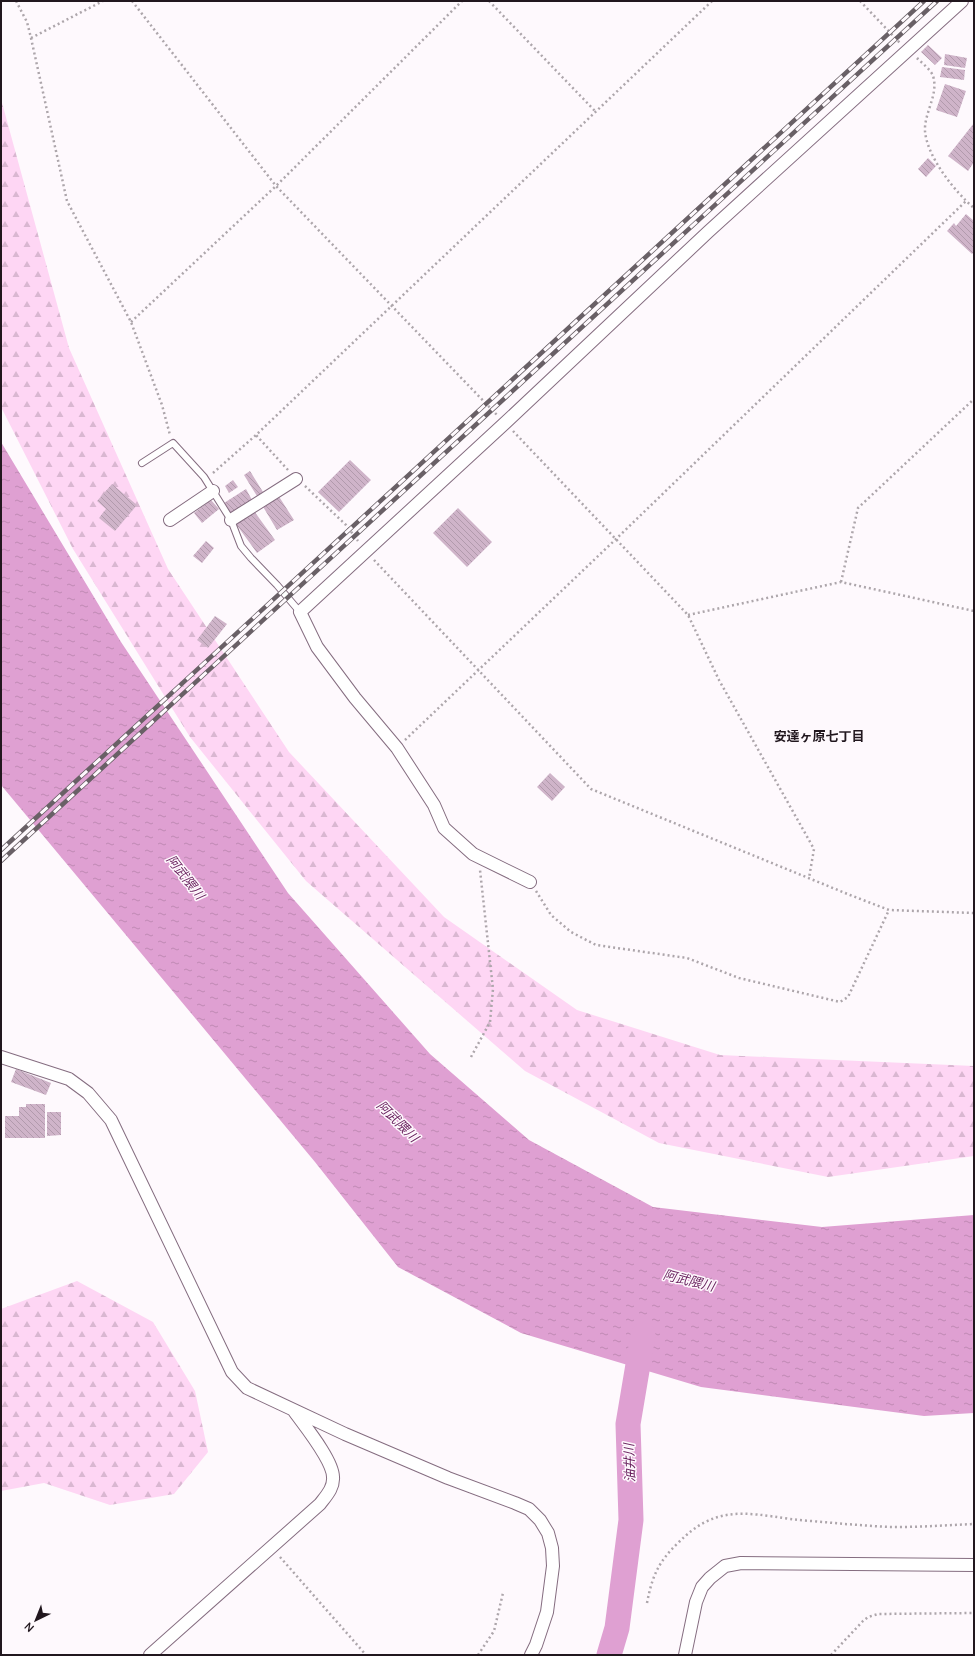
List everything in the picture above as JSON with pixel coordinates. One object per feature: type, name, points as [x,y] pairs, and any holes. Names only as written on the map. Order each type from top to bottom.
[{"type":"street","points":[[530,882],[473,854],[444,828],[434,805],[397,748],[355,698],[317,647],[300,612],[708,232],[962,1]]},
{"type":"street","points":[[231,520],[296,479]]},
{"type":"street","points":[[170,520],[213,491]]},
{"type":"street","points":[[1,1057],[69,1079],[88,1093],[111,1120],[232,1372],[247,1388],[405,1461],[498,1498],[516,1503],[529,1509],[540,1520],[548,1534],[552,1548],[553,1566],[547,1612],[531,1655]]},
{"type":"street","points":[[150,1655],[320,1504],[330,1491],[334,1478],[332,1468],[326,1456],[294,1410]]},
{"type":"street","points":[[685,1655],[696,1602],[702,1587],[710,1578],[725,1566],[741,1563],[974,1565]]},
{"type":"lane","points":[[142,463],[173,443],[206,480],[231,520],[241,546],[300,612]]},
{"type":"path","points":[[16,1],[27,22],[67,201],[131,322],[162,405],[173,443]]},
{"type":"path","points":[[31,38],[103,1]]},
{"type":"path","points":[[131,322],[276,186],[462,1]]},
{"type":"path","points":[[489,1],[595,111]]},
{"type":"path","points":[[206,480],[233,454],[256,435],[712,1]]},
{"type":"path","points":[[860,1],[933,76],[934,90],[925,120],[925,132],[928,145],[944,175],[966,201],[974,208]]},
{"type":"path","points":[[397,748],[479,671],[966,201]]},
{"type":"path","points":[[841,582],[858,508],[974,399]]},
{"type":"path","points":[[256,435],[296,479],[346,525],[366,551],[590,788],[889,910],[974,913]]},
{"type":"path","points":[[688,615],[841,582],[974,611]]},
{"type":"path","points":[[471,1057],[490,1022],[493,989],[478,856]]},
{"type":"path","points":[[530,882],[551,915],[571,932],[596,945],[687,958],[738,978],[840,1002],[848,997],[889,910]]},
{"type":"path","points":[[647,1604],[658,1565],[669,1551],[695,1527],[708,1520],[729,1514],[755,1514],[791,1519],[897,1527],[974,1524]]},
{"type":"path","points":[[271,1547],[366,1655]]},
{"type":"path","points":[[478,1655],[494,1631],[503,1593]]},
{"type":"path","points":[[831,1655],[868,1617],[878,1614],[974,1612]]},
{"type":"green space","points":[[1,99],[69,348],[168,569],[289,752],[444,917],[577,1010],[720,1055],[974,1066],[974,1156],[828,1177],[659,1143],[525,1071],[306,881],[190,737],[73,549],[1,407]]},
{"type":"green space","points":[[77,1281],[153,1322],[195,1391],[208,1452],[174,1494],[110,1505],[44,1483],[1,1491],[1,1309]]},
{"type":"water","name":"阿武隈川","points":[[1,442],[121,642],[288,893],[430,1054],[529,1140],[653,1207],[822,1227],[974,1215],[974,1413],[924,1416],[701,1387],[521,1333],[398,1267],[315,1162],[1,785]]},
{"type":"building","points":[[928,45],[942,58],[935,65],[921,52]]},
{"type":"building","points":[[945,54],[967,58],[965,68],[944,65]]},
{"type":"building","points":[[942,67],[965,70],[964,80],[940,77]]},
{"type":"building","points":[[945,84],[966,91],[957,117],[936,110]]},
{"type":"building","points":[[974,123],[974,162],[968,171],[948,156]]},
{"type":"building","points":[[928,158],[936,166],[926,177],[918,169]]},
{"type":"building","points":[[966,214],[974,221],[974,252],[972,254],[947,231],[954,223],[956,226]]},
{"type":"building","points":[[350,460],[371,480],[339,512],[318,492]]},
{"type":"building","points":[[250,471],[263,492],[257,496],[244,475]]},
{"type":"building","points":[[233,480],[238,487],[229,493],[225,486]]},
{"type":"building","points":[[112,484],[137,505],[115,531],[99,518],[106,509],[97,501]]},
{"type":"building","points":[[246,489],[252,500],[231,514],[224,503]]},
{"type":"building","points":[[278,495],[294,520],[277,530],[262,505]]},
{"type":"building","points":[[211,500],[219,509],[202,523],[194,513]]},
{"type":"building","points":[[458,508],[492,542],[467,567],[433,533]]},
{"type":"building","points":[[254,511],[275,540],[257,553],[236,524]]},
{"type":"building","points":[[206,541],[214,548],[202,563],[193,556]]},
{"type":"building","points":[[215,616],[227,624],[208,648],[197,640]]},
{"type":"building","points":[[550,773],[565,787],[552,801],[537,787]]},
{"type":"building","points":[[16,1069],[51,1083],[46,1095],[11,1082]]},
{"type":"building","points":[[26,1104],[45,1104],[45,1138],[5,1138],[5,1116],[19,1116],[19,1107],[26,1107]]},
{"type":"building","points":[[47,1112],[61,1112],[61,1135],[47,1136]]},
{"type":"waterway","name":"油井川","points":[[609,1655],[617,1628],[631,1520],[628,1424],[643,1335]]},
{"type":"railway","points":[[1,850],[924,1]]},
{"type":"railway","points":[[1,861],[937,1]]},
{"type":"district","name":"安達ヶ原七丁目","points":[[819,736]]}]
